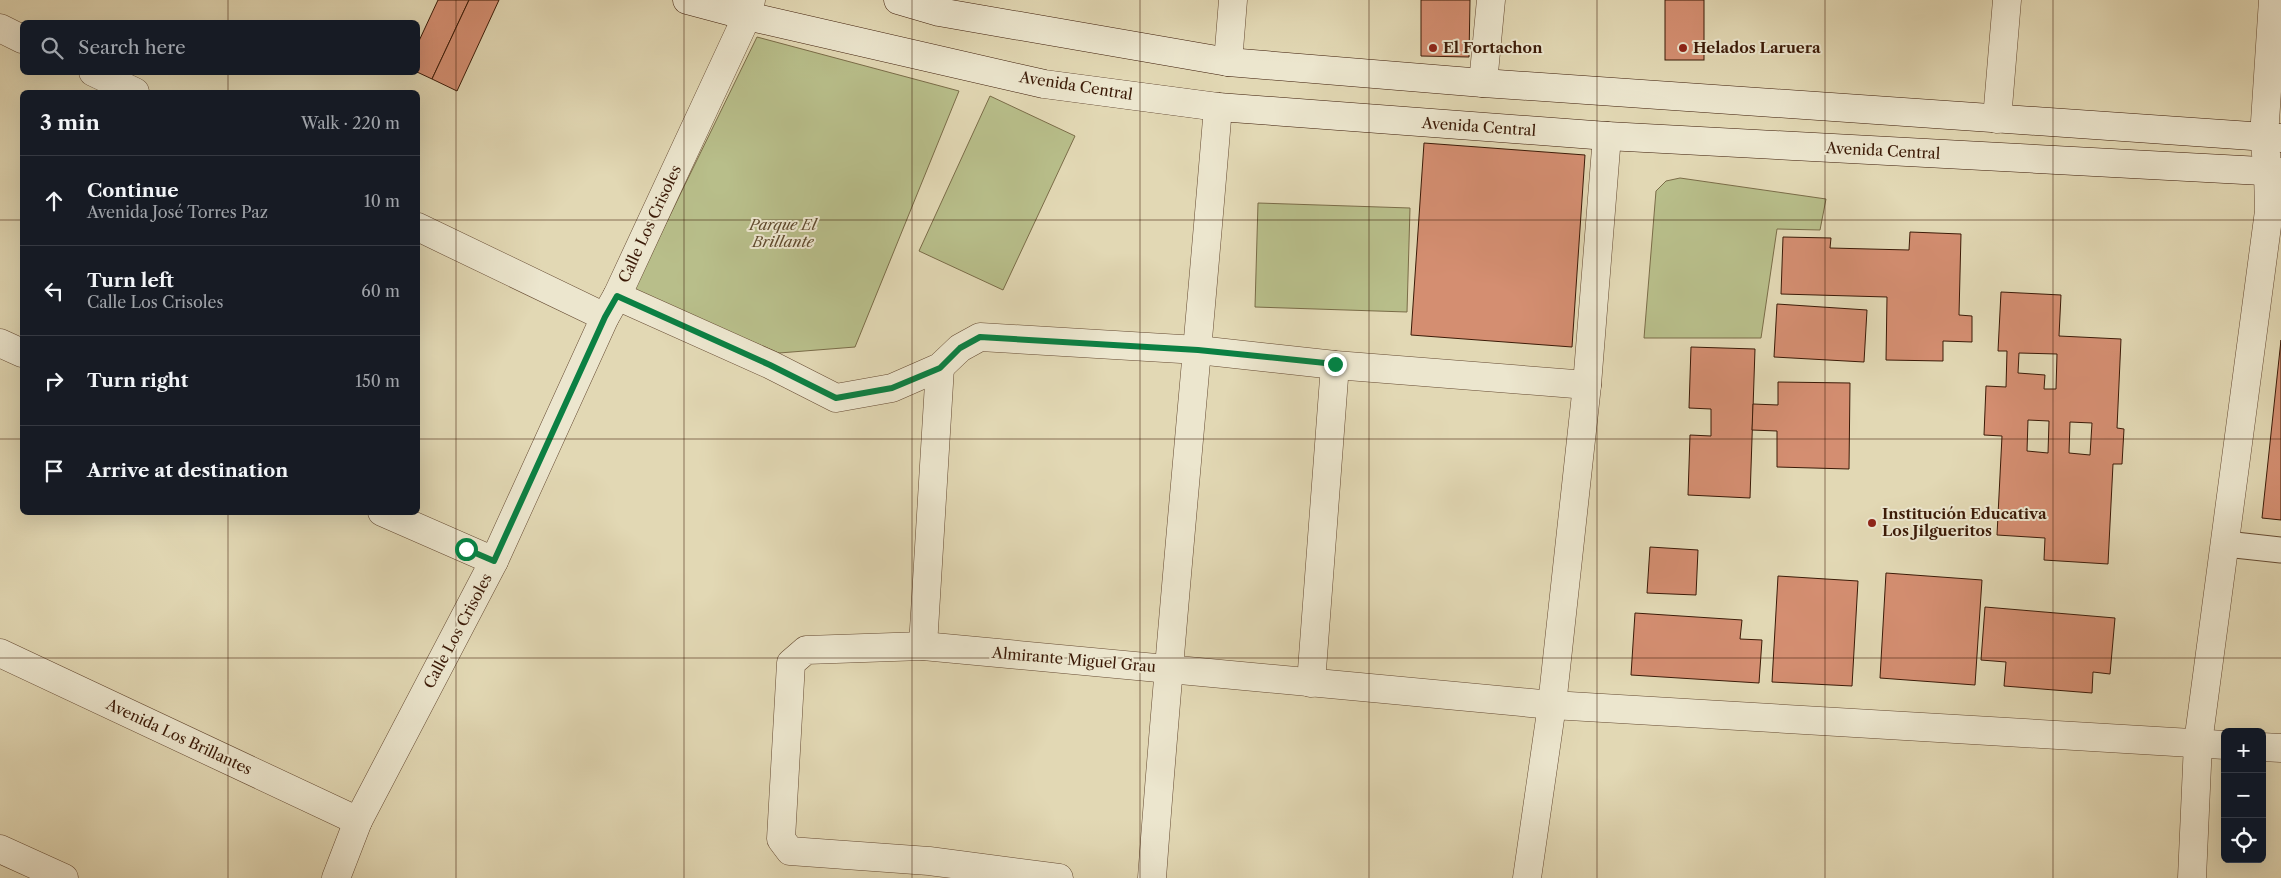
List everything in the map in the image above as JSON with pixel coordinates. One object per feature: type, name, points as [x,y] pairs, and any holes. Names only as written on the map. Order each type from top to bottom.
[{"type":"street","name":"Avenida Central","points":[[687,0],[749,8],[1044,84],[1218,107],[1607,136],[2274,171]]},
{"type":"street","points":[[898,0],[939,12],[1228,62],[1483,83],[2272,138]]},
{"type":"street","points":[[1228,62],[1233,0]]},
{"type":"street","points":[[1483,83],[1491,0]]},
{"type":"street","points":[[1998,119],[2007,0]]},
{"type":"street","points":[[2192,878],[2198,743],[2226,544],[2274,171],[2272,138],[2273,0]]},
{"type":"street","name":"Calle Los Crisoles","points":[[336,878],[358,821],[494,561],[749,8]]},
{"type":"street","points":[[0,28],[20,38]]},
{"type":"street","points":[[99,75],[131,90]]},
{"type":"street","points":[[1152,878],[1167,668],[1198,350],[1218,107]]},
{"type":"street","points":[[1527,878],[1552,705],[1587,385],[1607,136]]},
{"type":"street","points":[[420,228],[611,307],[770,365],[836,398],[892,388],[940,368],[960,348],[980,337],[1198,350],[1335,364],[1587,385]]},
{"type":"street","points":[[0,343],[20,352]]},
{"type":"street","points":[[1311,683],[1335,364]]},
{"type":"street","points":[[923,646],[940,368]]},
{"type":"street","points":[[389,515],[494,561]]},
{"type":"street","points":[[2226,544],[2281,550]]},
{"type":"street","name":"Almirante Miguel Grau","points":[[929,870],[790,851],[780,839],[791,663],[806,650],[923,646],[1552,705],[2221,745]]},
{"type":"street","name":"Avenida Los Brillantes","points":[[0,653],[358,821]]},
{"type":"street","points":[[2266,747],[2281,748]]},
{"type":"street","points":[[0,848],[64,878]]},
{"type":"street","points":[[929,870],[1059,878]]},
{"type":"green space","name":"Parque El Brillante","points":[[757,37],[959,91],[855,347],[779,353],[633,291]]},
{"type":"green space","points":[[990,96],[1075,136],[1003,290],[919,251]]},
{"type":"green space","points":[[1680,178],[1826,199],[1820,230],[1777,229],[1761,338],[1644,338],[1656,191],[1666,181]]},
{"type":"green space","points":[[1258,203],[1410,208],[1407,312],[1255,307]]},
{"type":"building","points":[[438,0],[469,0],[432,79],[420,73],[420,39]]},
{"type":"building","points":[[469,0],[499,0],[457,91],[432,79]]},
{"type":"building","points":[[1421,0],[1470,0],[1469,57],[1421,56]]},
{"type":"building","points":[[1665,0],[1704,0],[1704,60],[1665,60]]},
{"type":"building","points":[[1424,143],[1585,155],[1572,347],[1411,335]]},
{"type":"building","points":[[1910,232],[1961,234],[1959,315],[1972,316],[1972,342],[1943,341],[1943,361],[1886,360],[1887,297],[1781,294],[1783,237],[1831,238],[1830,248],[1909,250]]},
{"type":"building","points":[[2001,292],[2061,295],[2059,336],[2121,339],[2117,428],[2124,429],[2122,464],[2113,464],[2108,564],[2044,560],[2045,538],[1997,535],[2002,436],[1984,435],[1986,386],[2006,387],[2007,351],[1998,351]],"holes":[[[2019,353],[2057,354],[2056,389],[2044,389],[2045,375],[2018,373]],[[2028,420],[2049,421],[2048,453],[2027,451]],[[2070,422],[2092,423],[2090,455],[2069,453]]]},
{"type":"building","points":[[1777,304],[1867,310],[1864,362],[1774,357]]},
{"type":"building","points":[[2281,340],[2281,520],[2262,518]]},
{"type":"building","points":[[1691,347],[1755,349],[1750,498],[1688,495],[1690,435],[1711,436],[1711,409],[1689,408]]},
{"type":"building","points":[[1778,382],[1850,383],[1849,469],[1777,467],[1777,431],[1752,430],[1753,404],[1778,405]]},
{"type":"building","points":[[1650,547],[1698,550],[1696,595],[1647,593]]},
{"type":"building","points":[[1886,573],[1982,580],[1975,685],[1880,678]]},
{"type":"building","points":[[1778,576],[1858,581],[1852,686],[1772,682]]},
{"type":"building","points":[[1985,607],[2115,618],[2110,674],[2093,672],[2092,693],[2004,686],[2006,662],[1981,660]]},
{"type":"building","points":[[1635,613],[1742,620],[1740,639],[1762,640],[1759,683],[1631,675]]},
{"type":"place","name":"El Fortachon","points":[[1433,48]]},
{"type":"place","name":"Helados Laruera","points":[[1683,48]]},
{"type":"place","name":"Institución Educativa Los Jilgueritos","points":[[1872,523]]},
{"type":"route","points":[[466,549],[494,561],[605,317],[617,296],[770,365],[836,398],[892,388],[940,368],[960,348],[980,337],[1198,350],[1335,364]]}]
